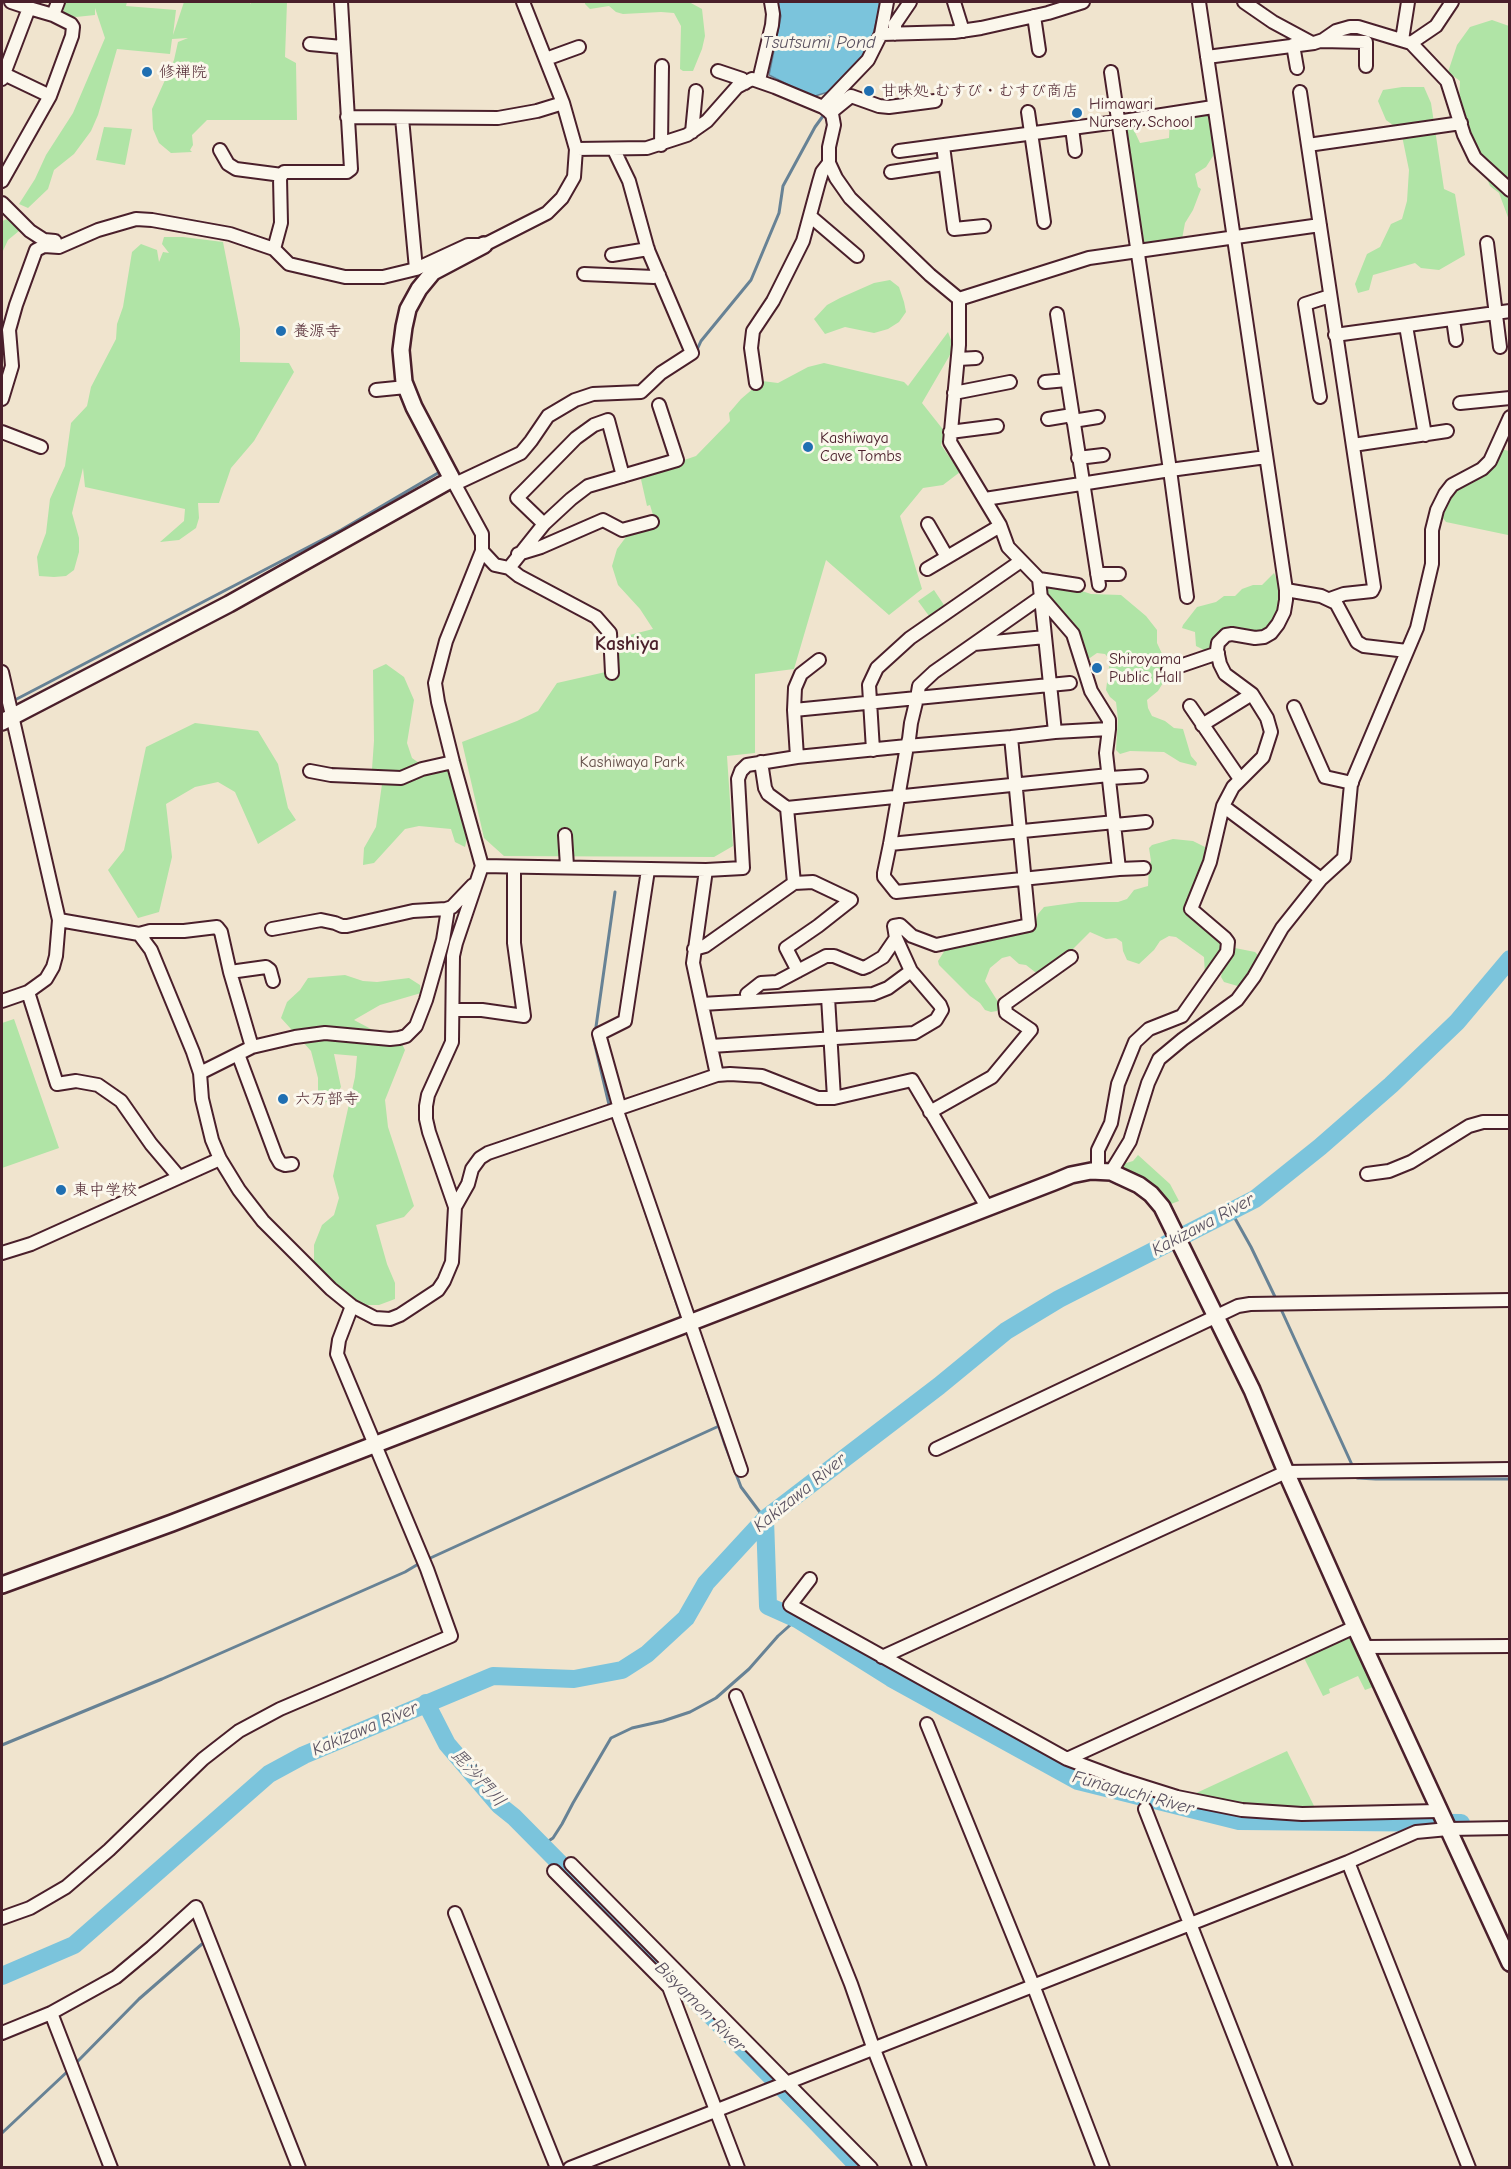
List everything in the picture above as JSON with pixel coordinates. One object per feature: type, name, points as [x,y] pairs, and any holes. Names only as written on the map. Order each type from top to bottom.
[{"type":"street","points":[[2,181],[50,96],[72,36],[73,27],[69,21],[11,2]]},
{"type":"street","points":[[53,15],[58,2]]},
{"type":"street","points":[[274,249],[281,223],[280,178],[284,172],[347,171],[351,169],[341,2]]},
{"type":"street","points":[[139,934],[151,950],[200,1072],[207,1124],[220,1159],[239,1190],[263,1221],[352,1306],[375,1318],[390,1319],[400,1315],[438,1290],[452,1262],[455,1208],[426,1119],[428,1095],[452,1042],[453,956],[482,866],[453,762],[435,683],[446,641],[482,550],[482,534],[439,457],[406,387],[401,350],[408,309],[418,289],[433,272],[547,213],[562,198],[574,177],[576,149],[573,134],[523,2]]},
{"type":"street","points":[[759,80],[772,25],[771,2]]},
{"type":"street","points":[[827,110],[868,60],[881,34],[886,2]]},
{"type":"street","points":[[895,34],[895,24],[910,2]]},
{"type":"street","points":[[954,2],[963,31]]},
{"type":"street","points":[[881,34],[963,31],[1034,16],[1083,2]]},
{"type":"street","points":[[1104,1171],[1098,1150],[1111,1123],[1118,1084],[1135,1042],[1149,1029],[1182,1016],[1227,952],[1228,942],[1225,938],[1191,909],[1210,862],[1223,806],[1240,779],[1263,757],[1271,732],[1267,718],[1252,694],[1225,674],[1218,653],[1218,643],[1226,635],[1255,638],[1271,633],[1284,612],[1286,590],[1198,2]]},
{"type":"street","points":[[1244,2],[1273,22],[1316,42]]},
{"type":"street","points":[[1407,41],[1408,2]]},
{"type":"street","points":[[1407,41],[1436,26],[1452,2]]},
{"type":"street","points":[[28,8],[3,76],[50,96]]},
{"type":"street","points":[[1034,16],[1039,50]]},
{"type":"street","points":[[1316,42],[1336,31],[1358,27],[1407,41],[1447,81],[1475,159],[1509,190]]},
{"type":"street","points":[[1207,57],[1316,42],[1366,42],[1366,66]]},
{"type":"street","points":[[310,44],[342,47]]},
{"type":"street","points":[[1293,45],[1297,68]]},
{"type":"street","points":[[546,59],[579,47]]},
{"type":"street","points":[[661,145],[662,66]]},
{"type":"street","points":[[718,71],[742,79],[745,83]]},
{"type":"street","points":[[1111,72],[1187,597]]},
{"type":"street","points":[[576,149],[614,150],[661,145],[692,132],[707,122],[726,99],[752,79],[759,80],[832,114],[834,125],[829,147],[829,163],[836,178],[850,198],[930,275],[959,299],[958,359],[950,432],[950,442],[955,452],[985,499],[1000,526],[1008,547],[1039,579],[1078,585]]},
{"type":"street","points":[[692,132],[696,91]]},
{"type":"street","points":[[1300,92],[1374,586],[1372,591],[1344,594],[1330,599]]},
{"type":"street","points":[[827,110],[851,96],[879,106],[889,107],[935,101]]},
{"type":"street","points":[[347,117],[498,118],[537,111],[563,103]]},
{"type":"street","points":[[899,151],[1117,122],[1214,106]]},
{"type":"street","points":[[1028,112],[1044,222]]},
{"type":"street","points":[[402,118],[416,269]]},
{"type":"street","points":[[1308,145],[1461,123]]},
{"type":"street","points":[[1072,128],[1075,150]]},
{"type":"street","points":[[942,146],[954,229],[984,226]]},
{"type":"street","points":[[220,150],[228,164],[236,169],[282,175]]},
{"type":"street","points":[[7,716],[229,604],[453,481],[521,453],[548,416],[575,400],[593,394],[641,392],[661,373],[692,353],[648,249],[628,181],[614,150]]},
{"type":"street","points":[[756,384],[751,348],[753,331],[773,301],[795,259],[803,241],[822,172],[829,163]]},
{"type":"street","points":[[891,171],[944,164]]},
{"type":"street","points":[[2,203],[30,231],[44,240],[64,244]]},
{"type":"street","points":[[810,216],[857,256]]},
{"type":"street","points":[[2,399],[12,366],[9,330],[23,280],[36,250],[44,246],[59,247],[98,230],[136,219],[152,220],[231,234],[274,249],[289,264],[345,277],[383,277],[416,269],[468,245],[484,245]]},
{"type":"street","points":[[959,299],[1079,261],[1137,250],[1320,225]]},
{"type":"street","points":[[1487,243],[1500,348]]},
{"type":"street","points":[[612,255],[648,249]]},
{"type":"street","points":[[584,274],[654,277],[659,275]]},
{"type":"street","points":[[1320,397],[1305,304],[1330,296]]},
{"type":"street","points":[[1335,335],[1509,311]]},
{"type":"street","points":[[1058,314],[1098,580],[1119,574]]},
{"type":"street","points":[[1453,319],[1456,340]]},
{"type":"street","points":[[1407,326],[1425,435]]},
{"type":"street","points":[[958,359],[976,358]]},
{"type":"street","points":[[1045,382],[1067,380]]},
{"type":"street","points":[[954,393],[1010,382]]},
{"type":"street","points":[[376,390],[406,387]]},
{"type":"street","points":[[1460,403],[1509,398]]},
{"type":"street","points":[[509,568],[544,524],[588,486],[677,460],[659,405]]},
{"type":"street","points":[[1048,419],[1098,417]]},
{"type":"street","points":[[1104,1171],[1130,1141],[1148,1083],[1159,1059],[1238,1000],[1254,977],[1281,928],[1321,879],[1344,858],[1352,783],[1418,628],[1432,564],[1433,521],[1437,510],[1452,486],[1482,469],[1490,461],[1509,417]]},
{"type":"street","points":[[544,524],[517,498],[576,438],[594,425],[608,420],[623,476]]},
{"type":"street","points":[[950,432],[997,426]]},
{"type":"street","points":[[1353,445],[1447,431]]},
{"type":"street","points":[[2,432],[42,447]]},
{"type":"street","points":[[1078,458],[1103,455]]},
{"type":"street","points":[[985,499],[1266,457]]},
{"type":"street","points":[[518,554],[541,547],[603,520],[622,530],[652,522]]},
{"type":"street","points":[[928,524],[947,557]]},
{"type":"street","points":[[927,569],[1000,526]]},
{"type":"street","points":[[482,550],[495,565],[509,568],[519,576],[596,617],[610,633],[612,673]]},
{"type":"street","points":[[873,750],[869,685],[877,668],[910,638],[1021,561]]},
{"type":"street","points":[[1039,579],[1055,732]]},
{"type":"street","points":[[1286,590],[1330,599],[1338,606],[1357,642],[1364,646],[1407,651]]},
{"type":"street","points":[[1041,597],[934,672],[919,686],[884,877],[896,892],[1144,868]]},
{"type":"street","points":[[1041,597],[1073,634],[1091,691],[1109,720],[1106,753],[1119,869]]},
{"type":"street","points":[[972,645],[1045,637]]},
{"type":"street","points":[[1168,670],[1218,653]]},
{"type":"street","points":[[797,757],[795,688],[801,675],[819,660]]},
{"type":"street","points":[[2,672],[6,688],[7,716],[59,920],[56,956],[46,979],[28,992],[2,1001]]},
{"type":"street","points":[[794,710],[1070,683]]},
{"type":"street","points":[[1202,725],[1252,694]]},
{"type":"street","points":[[1190,706],[1240,779]]},
{"type":"street","points":[[1294,707],[1324,777],[1352,783]]},
{"type":"street","points":[[482,866],[514,868],[567,866],[648,870],[742,868],[738,779],[741,771],[747,765],[797,757],[907,746],[1109,729]]},
{"type":"street","points":[[711,1046],[914,1034],[936,1020],[941,1014],[940,1005],[911,971],[893,930],[897,925],[903,927],[912,936],[936,945],[1029,925],[1011,737]]},
{"type":"street","points":[[309,771],[331,775],[401,778],[422,769],[453,762]]},
{"type":"street","points":[[761,762],[768,794],[787,808],[1016,784],[1141,776]]},
{"type":"street","points":[[1223,806],[1321,879]]},
{"type":"street","points":[[787,808],[794,883]]},
{"type":"street","points":[[890,844],[1020,831],[1146,822]]},
{"type":"street","points":[[565,836],[567,866]]},
{"type":"street","points":[[453,1010],[482,1010],[524,1016],[514,943],[514,868]]},
{"type":"street","points":[[648,870],[625,1021],[599,1034],[618,1110],[741,1470]]},
{"type":"street","points":[[706,870],[693,968],[717,1076]]},
{"type":"street","points":[[272,929],[321,920],[347,926],[400,914],[448,909],[476,882]]},
{"type":"street","points":[[694,949],[714,939],[794,883],[813,882],[851,900],[819,926],[786,948],[798,970]]},
{"type":"street","points":[[200,1072],[252,1047],[295,1037],[325,1034],[390,1039],[406,1036],[416,1026],[426,1000],[443,940],[448,909]]},
{"type":"street","points":[[59,920],[139,934],[150,931],[184,932],[217,927],[221,932],[252,1047]]},
{"type":"street","points":[[750,1001],[747,994],[761,983],[777,982],[830,955],[856,966],[863,968],[868,966],[879,961],[896,938]]},
{"type":"street","points":[[930,1112],[992,1077],[1031,1030],[1006,1013],[1005,1004],[1071,957]]},
{"type":"street","points":[[230,972],[266,967],[270,970],[273,981]]},
{"type":"street","points":[[702,1004],[882,992],[911,971]]},
{"type":"street","points":[[28,992],[57,1084],[76,1081],[98,1085],[121,1101],[151,1144],[179,1177]]},
{"type":"street","points":[[828,997],[834,1098]]},
{"type":"street","points":[[238,1054],[276,1156],[280,1163],[292,1164]]},
{"type":"street","points":[[455,1208],[468,1184],[472,1169],[480,1158],[512,1144],[717,1076],[730,1074],[762,1076],[818,1098],[834,1098],[912,1080],[987,1207]]},
{"type":"street","points":[[1366,1174],[1389,1171],[1411,1162],[1469,1126],[1483,1122],[1509,1122]]},
{"type":"street","points":[[2,1253],[31,1244],[220,1159]]},
{"type":"street","points":[[2,1585],[172,1523],[1071,1175],[1104,1171],[1139,1185],[1151,1194],[1161,1207],[1252,1390],[1355,1627],[1509,1963]]},
{"type":"street","points":[[936,1449],[1217,1318],[1238,1306],[1509,1300]]},
{"type":"street","points":[[2,1918],[30,1908],[66,1887],[109,1850],[203,1759],[239,1731],[280,1709],[451,1636],[427,1569],[337,1354],[339,1340],[352,1306]]},
{"type":"street","points":[[882,1657],[1286,1472],[1509,1469]]},
{"type":"street","points":[[810,1580],[790,1605],[1067,1759],[1123,1780],[1177,1797],[1242,1810],[1302,1814],[1438,1811]]},
{"type":"street","points":[[1067,1759],[1355,1627]]},
{"type":"street","points":[[1365,1647],[1509,1646]]},
{"type":"street","points":[[736,1696],[851,1984],[920,2168]]},
{"type":"street","points":[[927,1724],[1033,1985],[1103,2168]]},
{"type":"street","points":[[1145,1809],[1286,2168]]},
{"type":"street","points":[[570,2168],[1348,1862],[1416,1832],[1509,1828]]},
{"type":"street","points":[[1348,1862],[1468,2168]]},
{"type":"street","points":[[572,1864],[871,2168]]},
{"type":"street","points":[[554,1871],[669,1987],[738,2168]]},
{"type":"street","points":[[2,2033],[51,2013],[116,1977],[196,1907],[299,2168]]},
{"type":"street","points":[[455,1913],[556,2168]]},
{"type":"street","points":[[51,2013],[111,2168]]},
{"type":"green space","points":[[64,2],[127,2],[126,6],[176,10],[173,35],[184,2],[249,2],[251,4],[251,2],[287,2],[285,57],[296,63],[297,120],[207,120],[192,135],[193,145],[190,150],[192,152],[171,153],[159,143],[153,129],[152,109],[174,60],[178,42],[188,38],[172,39],[170,54],[117,49],[98,115],[91,131],[74,154],[54,170],[48,189],[28,208],[19,204],[73,113],[105,38],[95,8],[95,15],[76,17],[65,14],[62,7]]},
{"type":"green space","points":[[585,2],[689,2],[702,9],[705,36],[693,71],[680,69],[681,26],[674,13],[623,14],[609,6],[590,9]]},
{"type":"green space","points":[[1492,20],[1509,26],[1509,220],[1499,193],[1490,186],[1459,106],[1460,81],[1448,72],[1457,45],[1470,27]]},
{"type":"green space","points":[[1424,87],[1431,103],[1444,189],[1455,194],[1465,255],[1439,270],[1421,268],[1415,263],[1373,275],[1369,290],[1358,293],[1355,284],[1367,254],[1380,247],[1391,224],[1402,219],[1407,201],[1409,170],[1401,131],[1386,120],[1378,101],[1383,90]]},
{"type":"green space","points":[[1212,109],[1213,156],[1206,167],[1195,174],[1198,187],[1201,189],[1185,223],[1182,239],[1141,243],[1138,226],[1141,224],[1121,129],[1133,128],[1140,143],[1169,138],[1170,118]]},
{"type":"green space","points":[[104,127],[132,129],[125,165],[96,160]]},
{"type":"green space","points":[[15,216],[25,226],[8,240],[2,253],[2,221]]},
{"type":"green space","points":[[164,237],[223,242],[240,329],[240,362],[289,363],[294,372],[254,441],[231,468],[219,503],[198,503],[199,518],[196,528],[179,540],[160,542],[184,521],[185,509],[85,487],[83,468],[72,513],[79,538],[79,552],[74,570],[66,576],[39,576],[37,557],[46,533],[50,499],[65,466],[71,423],[87,406],[91,387],[116,339],[132,252],[141,244],[157,250],[159,262],[163,252],[169,253],[162,244]]},
{"type":"green space","points":[[890,280],[899,287],[906,312],[899,322],[888,329],[874,333],[845,327],[825,334],[814,319],[827,305],[840,298],[874,283]]},
{"type":"green space","name":"Kashiwaya Park","points":[[948,332],[954,348],[922,403],[945,432],[941,445],[960,472],[943,485],[923,488],[900,516],[922,589],[889,615],[826,560],[794,669],[755,674],[755,753],[727,756],[733,846],[714,857],[504,856],[484,838],[462,742],[538,711],[557,683],[610,671],[618,638],[653,629],[640,609],[618,585],[612,566],[617,549],[626,537],[656,525],[650,505],[647,506],[640,475],[696,456],[730,421],[729,413],[741,399],[762,381],[778,383],[808,367],[824,363],[904,382],[908,386]]},
{"type":"green space","points":[[1501,449],[1509,451],[1508,535],[1446,522],[1442,517],[1451,497],[1457,490],[1474,482],[1493,467]]},
{"type":"green space","points":[[1274,573],[1281,588],[1281,610],[1267,633],[1254,633],[1243,628],[1233,628],[1218,634],[1211,650],[1206,651],[1196,646],[1195,632],[1182,628],[1197,607],[1216,602],[1224,596],[1235,596],[1242,589],[1253,585],[1262,585]]},
{"type":"green space","points":[[1048,585],[1076,589],[1091,594],[1121,595],[1146,616],[1157,630],[1157,643],[1164,658],[1162,671],[1166,678],[1158,691],[1147,700],[1148,708],[1152,716],[1165,721],[1174,728],[1183,729],[1191,756],[1197,763],[1196,766],[1180,762],[1164,752],[1130,751],[1120,754],[1116,750],[1118,719],[1116,702],[1106,690],[1110,660],[1105,654],[1097,653],[1087,660],[1082,639],[1063,610],[1044,593]]},
{"type":"green space","points":[[934,590],[944,605],[929,616],[918,601]]},
{"type":"green space","points":[[386,664],[404,677],[414,700],[407,743],[412,758],[426,768],[448,763],[468,833],[465,847],[455,842],[451,829],[419,826],[405,829],[374,863],[363,865],[364,848],[376,827],[383,777],[372,769],[373,670]]},
{"type":"green space","points":[[195,723],[258,731],[278,764],[288,808],[296,820],[258,844],[235,792],[218,782],[195,787],[166,804],[172,857],[159,912],[138,918],[108,870],[124,850],[146,747]]},
{"type":"green space","points":[[1173,839],[1193,841],[1205,847],[1207,851],[1203,870],[1190,898],[1224,942],[1224,950],[1205,976],[1204,957],[1176,937],[1169,936],[1160,941],[1139,964],[1127,960],[1122,942],[1116,938],[1106,939],[1090,932],[1067,955],[1043,973],[1035,972],[1026,965],[1019,964],[1010,956],[1002,958],[990,968],[985,981],[1000,1005],[997,1011],[991,1012],[985,1010],[939,965],[938,961],[945,950],[990,937],[1009,936],[1014,932],[1028,929],[1035,925],[1038,914],[1044,907],[1079,902],[1118,902],[1127,899],[1134,890],[1148,886],[1151,861],[1149,848]]},
{"type":"green space","points":[[1235,948],[1255,952],[1258,955],[1258,961],[1241,987],[1224,982],[1221,977],[1223,966],[1231,950]]},
{"type":"green space","points":[[345,975],[363,981],[377,982],[409,978],[420,985],[421,993],[380,1005],[354,1020],[371,1029],[399,1038],[405,1050],[385,1100],[388,1127],[414,1206],[404,1217],[376,1225],[395,1283],[395,1299],[379,1305],[358,1305],[327,1280],[314,1266],[314,1245],[322,1225],[334,1215],[339,1198],[333,1176],[355,1077],[357,1056],[334,1054],[341,1087],[333,1100],[318,1105],[318,1078],[311,1051],[281,1018],[287,1002],[300,990],[308,978]]},
{"type":"green space","points":[[14,1019],[59,1148],[2,1168],[2,1023]]},
{"type":"green space","points":[[1138,1155],[1170,1184],[1179,1201],[1171,1204],[1152,1185],[1122,1169],[1123,1164],[1133,1161]]},
{"type":"green space","points":[[1350,1633],[1376,1686],[1365,1690],[1358,1676],[1329,1689],[1330,1693],[1323,1696],[1303,1656]]},
{"type":"green space","points":[[1287,1751],[1316,1810],[1228,1803],[1192,1795]]},
{"type":"water","name":"Tsutsumi Pond","points":[[777,2],[881,2],[868,55],[828,92],[812,97],[769,75],[781,16]]},
{"type":"waterway","points":[[696,352],[701,341],[751,280],[779,213],[783,186],[823,116]]},
{"type":"waterway","points":[[11,702],[341,530],[438,473]]},
{"type":"waterway","points":[[610,1109],[594,1041],[615,892]]},
{"type":"waterway","name":"Kakizawa River","points":[[2,1976],[74,1945],[269,1774],[304,1755],[493,1676],[574,1679],[622,1670],[647,1654],[686,1618],[706,1583],[765,1519],[939,1386],[1006,1331],[1059,1299],[1255,1199],[1320,1147],[1391,1085],[1457,1022],[1510,959]]},
{"type":"waterway","points":[[623,1146],[683,1322]]},
{"type":"waterway","points":[[1232,1213],[1277,1301]]},
{"type":"waterway","points":[[1280,1307],[1353,1467]]},
{"type":"waterway","points":[[703,1379],[741,1487],[765,1519]]},
{"type":"waterway","points":[[426,1560],[719,1426]]},
{"type":"waterway","points":[[1356,1473],[1357,1478],[1376,1479],[1510,1479]]},
{"type":"waterway","name":"Funaguchi River","points":[[765,1519],[768,1606],[797,1619],[891,1678],[1078,1781],[1239,1821],[1461,1823]]},
{"type":"waterway","points":[[2,1745],[162,1679],[405,1572],[420,1563]]},
{"type":"waterway","points":[[541,1846],[553,1838],[611,1738],[632,1728],[690,1712],[716,1698],[749,1669],[778,1636],[797,1619]]},
{"type":"waterway","name":"Bisyamon River","points":[[426,1703],[447,1744],[499,1805],[514,1817],[860,2168]]},
{"type":"waterway","points":[[75,2064],[139,1999],[202,1944]]},
{"type":"waterway","points":[[2,2133],[68,2071]]},
{"type":"place","name":"修禅院","points":[[147,72]]},
{"type":"place","name":"甘味処 むすび・むすび商店","points":[[869,91]]},
{"type":"place","name":"Himawari Nursery School","points":[[1077,113]]},
{"type":"place","name":"養源寺","points":[[281,331]]},
{"type":"place","name":"Kashiwaya Cave Tombs","points":[[808,447]]},
{"type":"place","name":"Shiroyama Public Hall","points":[[1097,668]]},
{"type":"place","name":"六万部寺","points":[[283,1099]]},
{"type":"place","name":"東中学校","points":[[61,1190]]},
{"type":"district","name":"Kashiya","points":[[627,644]]},
{"type":"water label","name":"毘沙門川","points":[[478,1778]]}]
